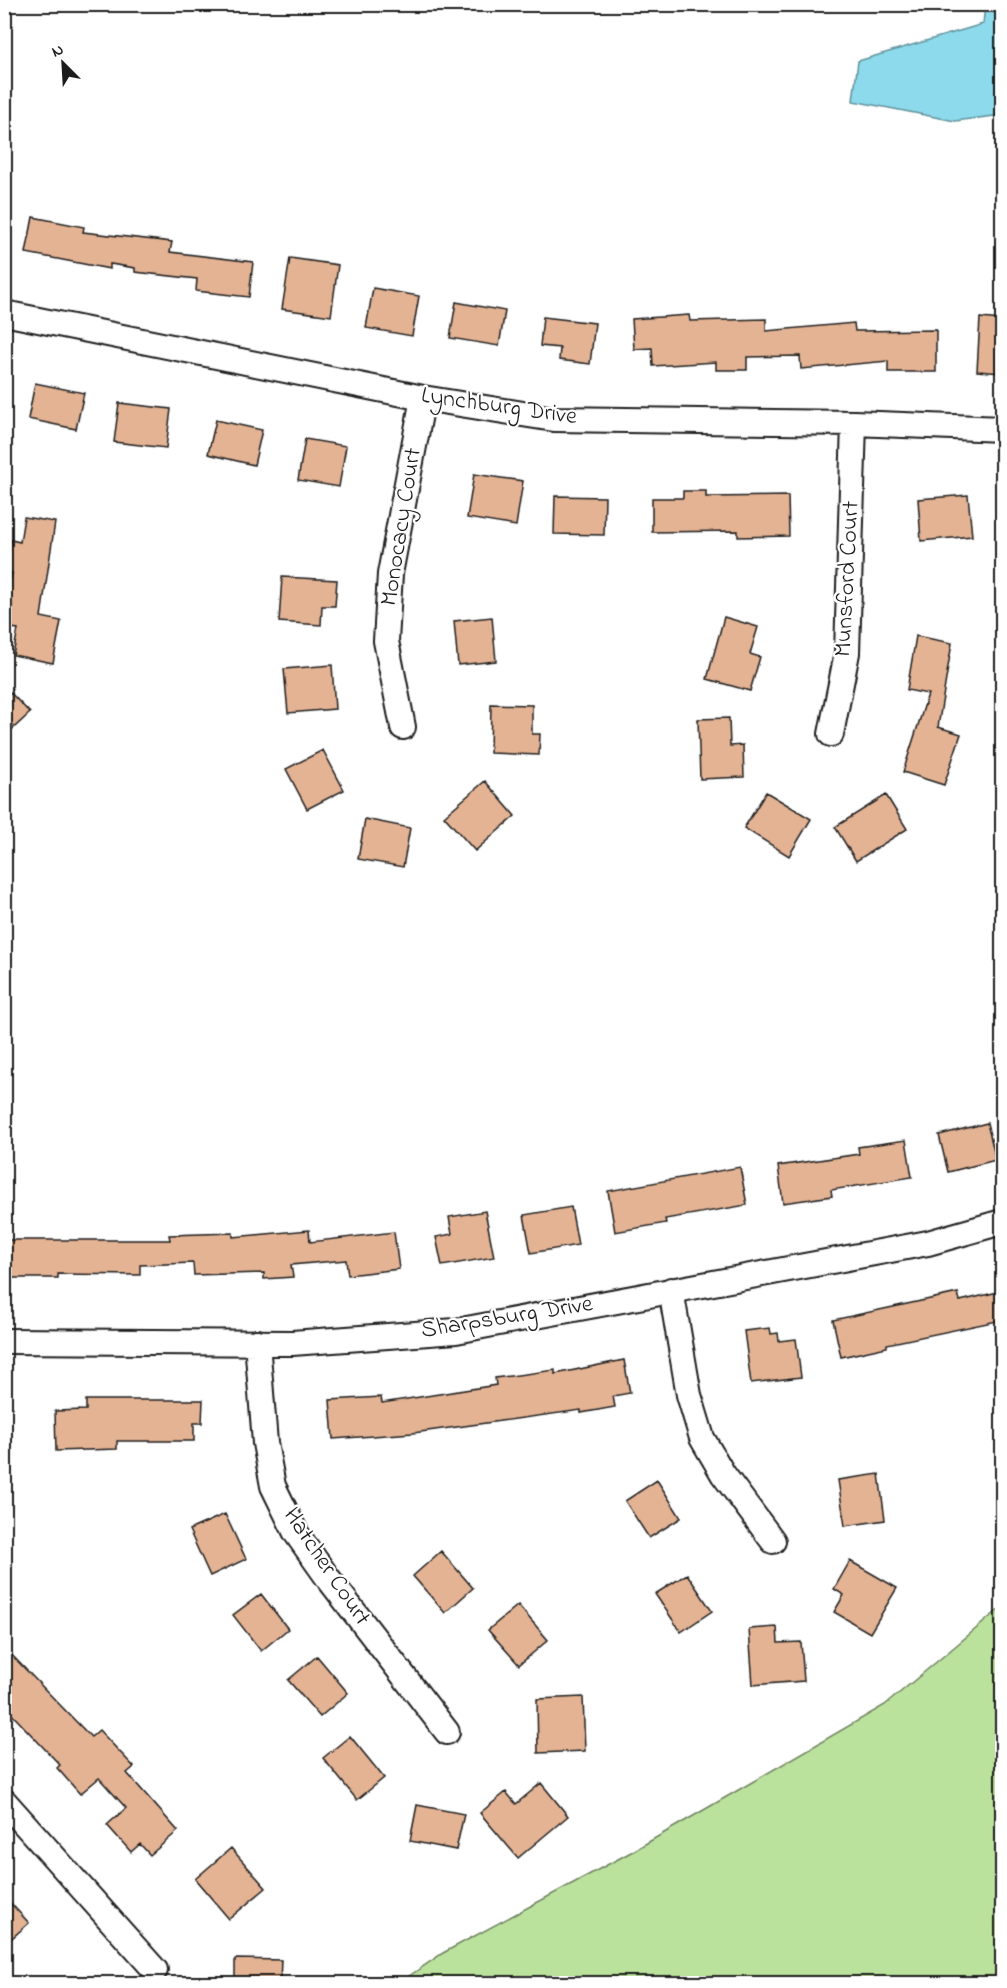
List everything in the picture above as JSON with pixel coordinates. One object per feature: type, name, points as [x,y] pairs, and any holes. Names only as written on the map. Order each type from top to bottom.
[{"type":"street","name":"Lynchburg Drive","points":[[4,313],[423,398],[554,419],[854,423],[1002,429]]},
{"type":"street","name":"Monocacy Court","points":[[403,727],[386,641],[390,574],[423,398]]},
{"type":"street","name":"Munsford Court","points":[[831,734],[847,653],[854,423]]},
{"type":"street","name":"Sharpsburg Drive","points":[[4,1341],[292,1343],[456,1331],[928,1243],[1002,1222]]},
{"type":"street","points":[[671,1290],[689,1395],[702,1438],[723,1474],[773,1541]]},
{"type":"street","name":"Hatcher Court","points":[[256,1342],[265,1443],[273,1486],[296,1533],[447,1732]]},
{"type":"street","points":[[4,1801],[155,1970]]},
{"type":"green space","points":[[1002,1607],[1002,1983],[399,1983],[443,1953],[633,1851],[885,1705]]},
{"type":"water","points":[[985,5],[1002,5],[1002,115],[955,121],[853,101],[858,61],[983,24]]},
{"type":"building","points":[[33,217],[84,227],[83,232],[172,242],[170,252],[253,262],[249,297],[196,291],[197,279],[135,272],[135,268],[110,264],[110,269],[26,253]]},
{"type":"building","points":[[290,258],[338,265],[331,316],[282,309]]},
{"type":"building","points":[[373,288],[419,296],[412,336],[366,328]]},
{"type":"building","points":[[456,302],[505,311],[499,346],[450,338]]},
{"type":"building","points":[[689,315],[690,321],[766,319],[766,331],[854,323],[855,331],[936,330],[936,372],[888,372],[888,361],[801,369],[800,356],[747,357],[747,370],[716,370],[716,362],[653,366],[652,348],[634,349],[632,319]]},
{"type":"building","points":[[543,317],[595,323],[590,364],[559,360],[560,348],[540,346]]},
{"type":"building","points":[[980,318],[1002,320],[1002,373],[977,371]]},
{"type":"building","points":[[35,383],[84,393],[76,429],[28,419]]},
{"type":"building","points":[[119,403],[171,409],[166,448],[114,442]]},
{"type":"building","points":[[216,420],[262,430],[254,465],[208,454]]},
{"type":"building","points":[[305,439],[346,446],[339,487],[298,480]]},
{"type":"building","points":[[474,474],[523,481],[516,526],[467,518]]},
{"type":"building","points":[[683,491],[706,491],[706,497],[788,496],[789,536],[738,537],[738,531],[652,532],[652,498],[683,498]]},
{"type":"building","points":[[968,495],[972,536],[921,541],[918,499]]},
{"type":"building","points":[[555,496],[605,497],[604,535],[554,534]]},
{"type":"building","points":[[24,517],[55,522],[41,617],[61,621],[53,663],[13,655],[18,629],[4,627],[4,609],[12,573],[7,572],[11,540],[20,542]]},
{"type":"building","points":[[282,577],[337,580],[335,606],[322,606],[321,625],[279,622]]},
{"type":"building","points":[[492,617],[496,661],[458,665],[454,621]]},
{"type":"building","points":[[724,617],[758,627],[750,654],[760,657],[750,691],[707,679]]},
{"type":"building","points":[[916,636],[952,643],[938,727],[961,734],[944,785],[903,772],[928,694],[907,690]]},
{"type":"building","points":[[332,665],[335,709],[288,713],[284,669]]},
{"type":"building","points":[[4,686],[30,713],[4,737]]},
{"type":"building","points":[[491,704],[532,705],[532,734],[540,734],[539,755],[490,753]]},
{"type":"building","points":[[729,718],[730,746],[743,745],[744,777],[700,779],[698,719]]},
{"type":"building","points":[[323,750],[344,790],[307,809],[286,769]]},
{"type":"building","points":[[485,781],[515,816],[475,851],[444,816]]},
{"type":"building","points":[[766,792],[811,819],[789,856],[744,828]]},
{"type":"building","points":[[886,795],[907,829],[856,861],[835,827]]},
{"type":"building","points":[[365,819],[410,828],[403,867],[358,859]]},
{"type":"building","points":[[987,1123],[996,1160],[948,1172],[939,1135]]},
{"type":"building","points":[[906,1140],[912,1177],[831,1190],[832,1196],[783,1203],[778,1166],[859,1154],[858,1147]]},
{"type":"building","points":[[740,1167],[747,1205],[665,1219],[666,1223],[615,1232],[608,1191]]},
{"type":"building","points":[[571,1207],[578,1245],[531,1253],[524,1215]]},
{"type":"building","points":[[485,1211],[494,1257],[442,1266],[436,1237],[452,1234],[449,1217]]},
{"type":"building","points":[[309,1230],[310,1242],[394,1232],[399,1269],[348,1275],[346,1260],[291,1265],[293,1277],[264,1279],[264,1273],[194,1275],[193,1263],[140,1265],[140,1275],[58,1274],[58,1278],[5,1278],[6,1240],[170,1240],[169,1235],[233,1233],[233,1237]]},
{"type":"building","points":[[1002,1291],[1002,1320],[887,1344],[887,1347],[841,1357],[833,1320],[958,1293],[960,1301]]},
{"type":"building","points":[[770,1328],[771,1334],[778,1333],[779,1341],[796,1339],[801,1377],[751,1383],[744,1331]]},
{"type":"building","points":[[624,1360],[630,1393],[613,1396],[615,1407],[413,1433],[333,1439],[330,1400],[381,1397],[382,1403],[496,1385],[495,1378],[555,1370],[555,1374]]},
{"type":"building","points":[[86,1400],[203,1400],[202,1423],[194,1423],[194,1441],[117,1441],[117,1449],[56,1451],[55,1411],[86,1410]]},
{"type":"building","points":[[879,1474],[885,1520],[845,1526],[838,1480]]},
{"type":"building","points":[[657,1480],[681,1518],[649,1538],[625,1501]]},
{"type":"building","points":[[225,1514],[246,1559],[210,1576],[189,1530]]},
{"type":"building","points":[[441,1551],[473,1588],[445,1613],[413,1576]]},
{"type":"building","points":[[850,1561],[897,1588],[870,1633],[834,1612],[844,1595],[834,1589]]},
{"type":"building","points":[[687,1574],[712,1611],[681,1632],[655,1594]]},
{"type":"building","points":[[261,1594],[288,1629],[261,1651],[233,1615]]},
{"type":"building","points":[[518,1605],[548,1640],[519,1665],[488,1630]]},
{"type":"building","points":[[777,1627],[778,1643],[801,1642],[804,1681],[753,1685],[749,1629]]},
{"type":"building","points":[[4,1647],[91,1737],[99,1730],[134,1767],[127,1773],[178,1831],[150,1855],[140,1844],[131,1852],[107,1825],[126,1808],[99,1778],[80,1794],[57,1768],[60,1765],[4,1706]]},
{"type":"building","points":[[317,1656],[348,1693],[320,1717],[288,1680]]},
{"type":"building","points":[[583,1697],[585,1751],[538,1753],[537,1699]]},
{"type":"building","points":[[350,1736],[384,1778],[357,1800],[323,1758]]},
{"type":"building","points":[[541,1783],[568,1816],[518,1858],[480,1813],[506,1792],[516,1804]]},
{"type":"building","points":[[417,1805],[464,1814],[456,1850],[410,1841]]},
{"type":"building","points":[[231,1848],[266,1888],[229,1919],[195,1879]]},
{"type":"building","points":[[4,1896],[29,1923],[4,1945]]},
{"type":"building","points":[[235,1959],[281,1960],[280,1983],[235,1983]]}]
